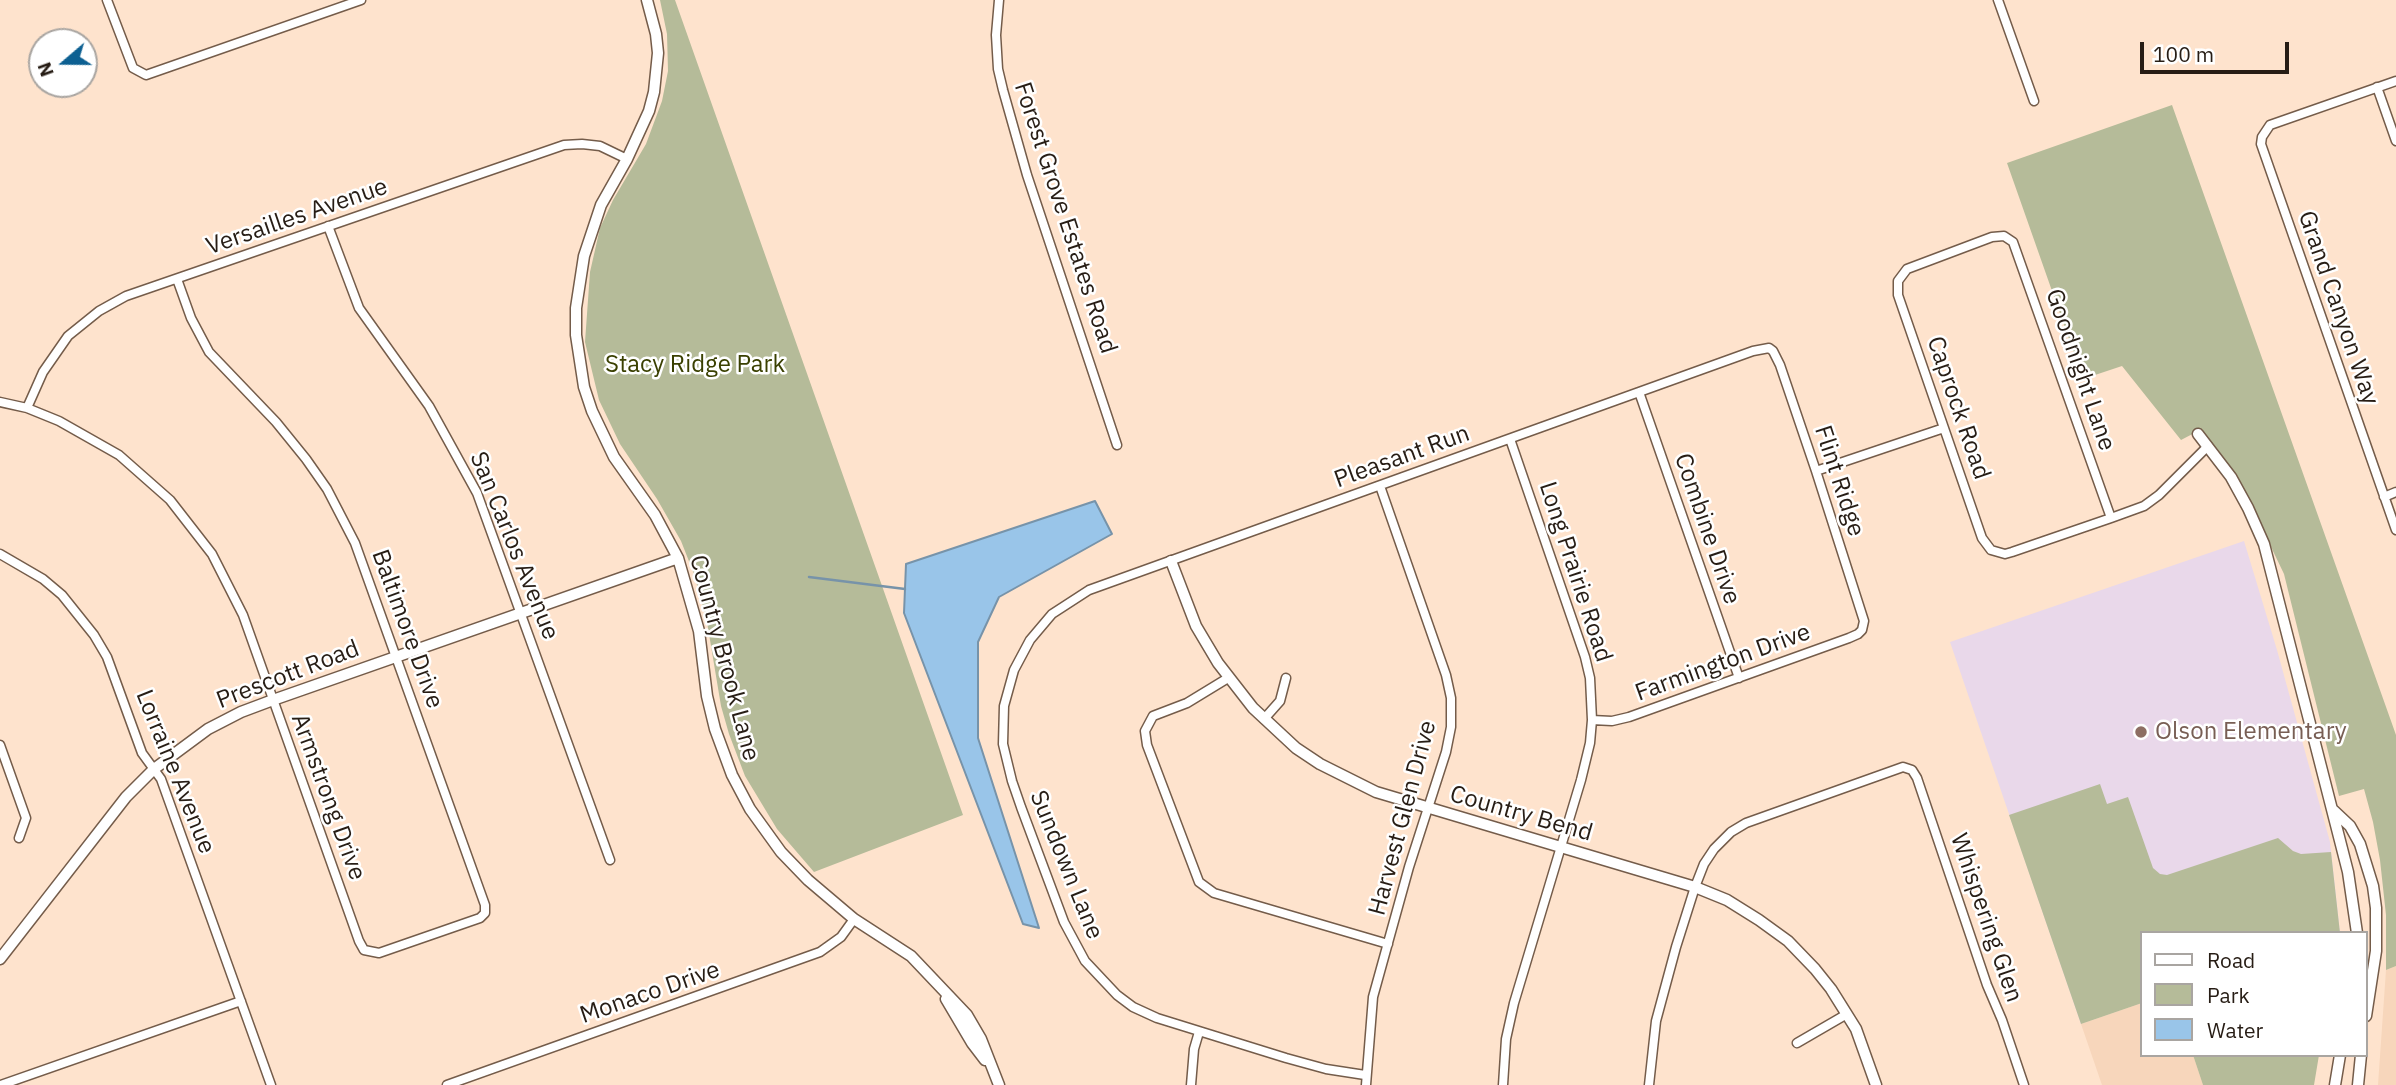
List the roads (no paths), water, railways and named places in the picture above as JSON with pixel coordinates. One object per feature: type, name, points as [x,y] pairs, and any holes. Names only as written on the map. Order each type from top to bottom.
[{"type":"street","points":[[107,0],[130,64],[136,72],[146,75],[361,0]]},
{"type":"street","name":"Country Brook Lane","points":[[646,0],[656,34],[657,73],[649,111],[627,159],[601,205],[584,256],[576,308],[579,361],[584,387],[602,434],[628,478],[655,514],[678,558],[699,631],[715,729],[741,792],[781,852],[808,880],[854,919],[911,956],[940,986],[999,1085]]},
{"type":"street","name":"Forest Grove Estates Road","points":[[999,0],[997,57],[1003,90],[1027,175],[1117,445]]},
{"type":"street","points":[[1998,0],[2034,101]]},
{"type":"street","points":[[2396,81],[2377,88],[2396,141]]},
{"type":"street","name":"Grand Canyon Way","points":[[2377,88],[2270,125],[2262,137],[2262,152],[2396,530]]},
{"type":"street","name":"Versailles Avenue","points":[[27,408],[49,363],[68,336],[85,321],[126,296],[564,145],[600,146],[627,159]]},
{"type":"street","name":"San Carlos Avenue","points":[[328,226],[359,308],[429,405],[463,463],[490,524],[610,860]]},
{"type":"street","name":"Goodnight Lane","points":[[1900,277],[1913,265],[1992,237],[2007,238],[2017,247],[2111,518]]},
{"type":"street","name":"Caprock Road","points":[[1900,277],[1898,295],[1982,538],[1991,550],[2005,554],[2111,518]]},
{"type":"street","name":"Baltimore Drive","points":[[177,279],[191,318],[209,352],[276,422],[306,459],[327,489],[355,543],[486,909],[483,916],[477,920],[379,953],[367,951]]},
{"type":"street","name":"Pleasant Run","points":[[1052,614],[1089,590],[1639,392],[1769,348]]},
{"type":"street","name":"Flint Ridge","points":[[1769,348],[1780,365],[1816,471],[1864,621],[1862,630]]},
{"type":"street","name":"Combine Drive","points":[[1639,392],[1739,678]]},
{"type":"street","name":"Armstrong Drive","points":[[0,402],[27,408],[80,431],[118,455],[154,484],[193,526],[229,583],[243,615],[359,941],[367,951]]},
{"type":"street","points":[[1816,471],[1944,428]]},
{"type":"street","points":[[2198,434],[2224,465],[2264,544],[2348,872],[2357,931]]},
{"type":"street","name":"Long Prairie Road","points":[[1503,1085],[1506,1040],[1514,1003],[1581,780],[1590,743],[1592,720],[1591,688],[1585,657],[1510,439]]},
{"type":"street","points":[[2111,518],[2144,506],[2160,495],[2208,446]]},
{"type":"street","name":"Harvest Glen Drive","points":[[1366,1085],[1373,997],[1451,727],[1451,698],[1446,675],[1380,486]]},
{"type":"street","points":[[2384,497],[2396,492]]},
{"type":"street","name":"Lorraine Avenue","points":[[0,554],[43,579],[62,595],[87,624],[107,657],[142,753],[161,779],[271,1085]]},
{"type":"street","name":"Prescott Road","points":[[0,959],[126,797],[154,769],[208,729],[273,699],[678,558]]},
{"type":"street","name":"Country Bend","points":[[1171,561],[1196,626],[1228,678],[1264,719],[1296,747],[1338,774],[1376,792],[1695,887],[1727,900],[1788,941],[1815,970],[1856,1028],[1876,1085]]},
{"type":"street","name":"Sundown Lane","points":[[1052,614],[1030,640],[1014,670],[1004,706],[1003,744],[1021,807],[1064,922],[1084,961],[1102,982],[1133,1007],[1157,1018],[1326,1069],[1365,1075]]},
{"type":"street","name":"Farmington Drive","points":[[1592,720],[1612,721],[1629,717],[1858,634],[1862,630]]},
{"type":"street","points":[[1228,678],[1187,703],[1153,716],[1146,726],[1147,745],[1195,874],[1206,888],[1388,944]]},
{"type":"street","points":[[1264,719],[1280,701],[1286,678]]},
{"type":"street","points":[[0,744],[26,818],[19,838]]},
{"type":"street","name":"Whispering Glen","points":[[1695,887],[1704,864],[1714,849],[1746,822],[1898,767],[1908,768],[1917,779],[2024,1085]]},
{"type":"street","points":[[2333,810],[2350,826],[2360,844],[2373,886],[2376,929],[2369,984]]},
{"type":"street","points":[[1649,1085],[1656,1021],[1695,887]]},
{"type":"street","name":"Monaco Drive","points":[[447,1085],[820,952],[841,937],[854,919]]},
{"type":"street","points":[[1,1085],[241,1001]]},
{"type":"street","points":[[1797,1043],[1847,1014]]},
{"type":"street","points":[[1191,1085],[1194,1049],[1199,1032]]},
{"type":"street","points":[[2335,1085],[2340,1057]]},
{"type":"street","points":[[2358,1085],[2361,1057]]},
{"type":"water","points":[[1095,501],[1112,534],[999,597],[978,642],[978,738],[1039,928],[1023,924],[904,613],[906,564]]},
{"type":"waterway","points":[[809,577],[905,589]]},
{"type":"place","name":"Olson Elementary","points":[[2141,732]]},
{"type":"park label","name":"Stacy Ridge Park","points":[[695,365]]}]
